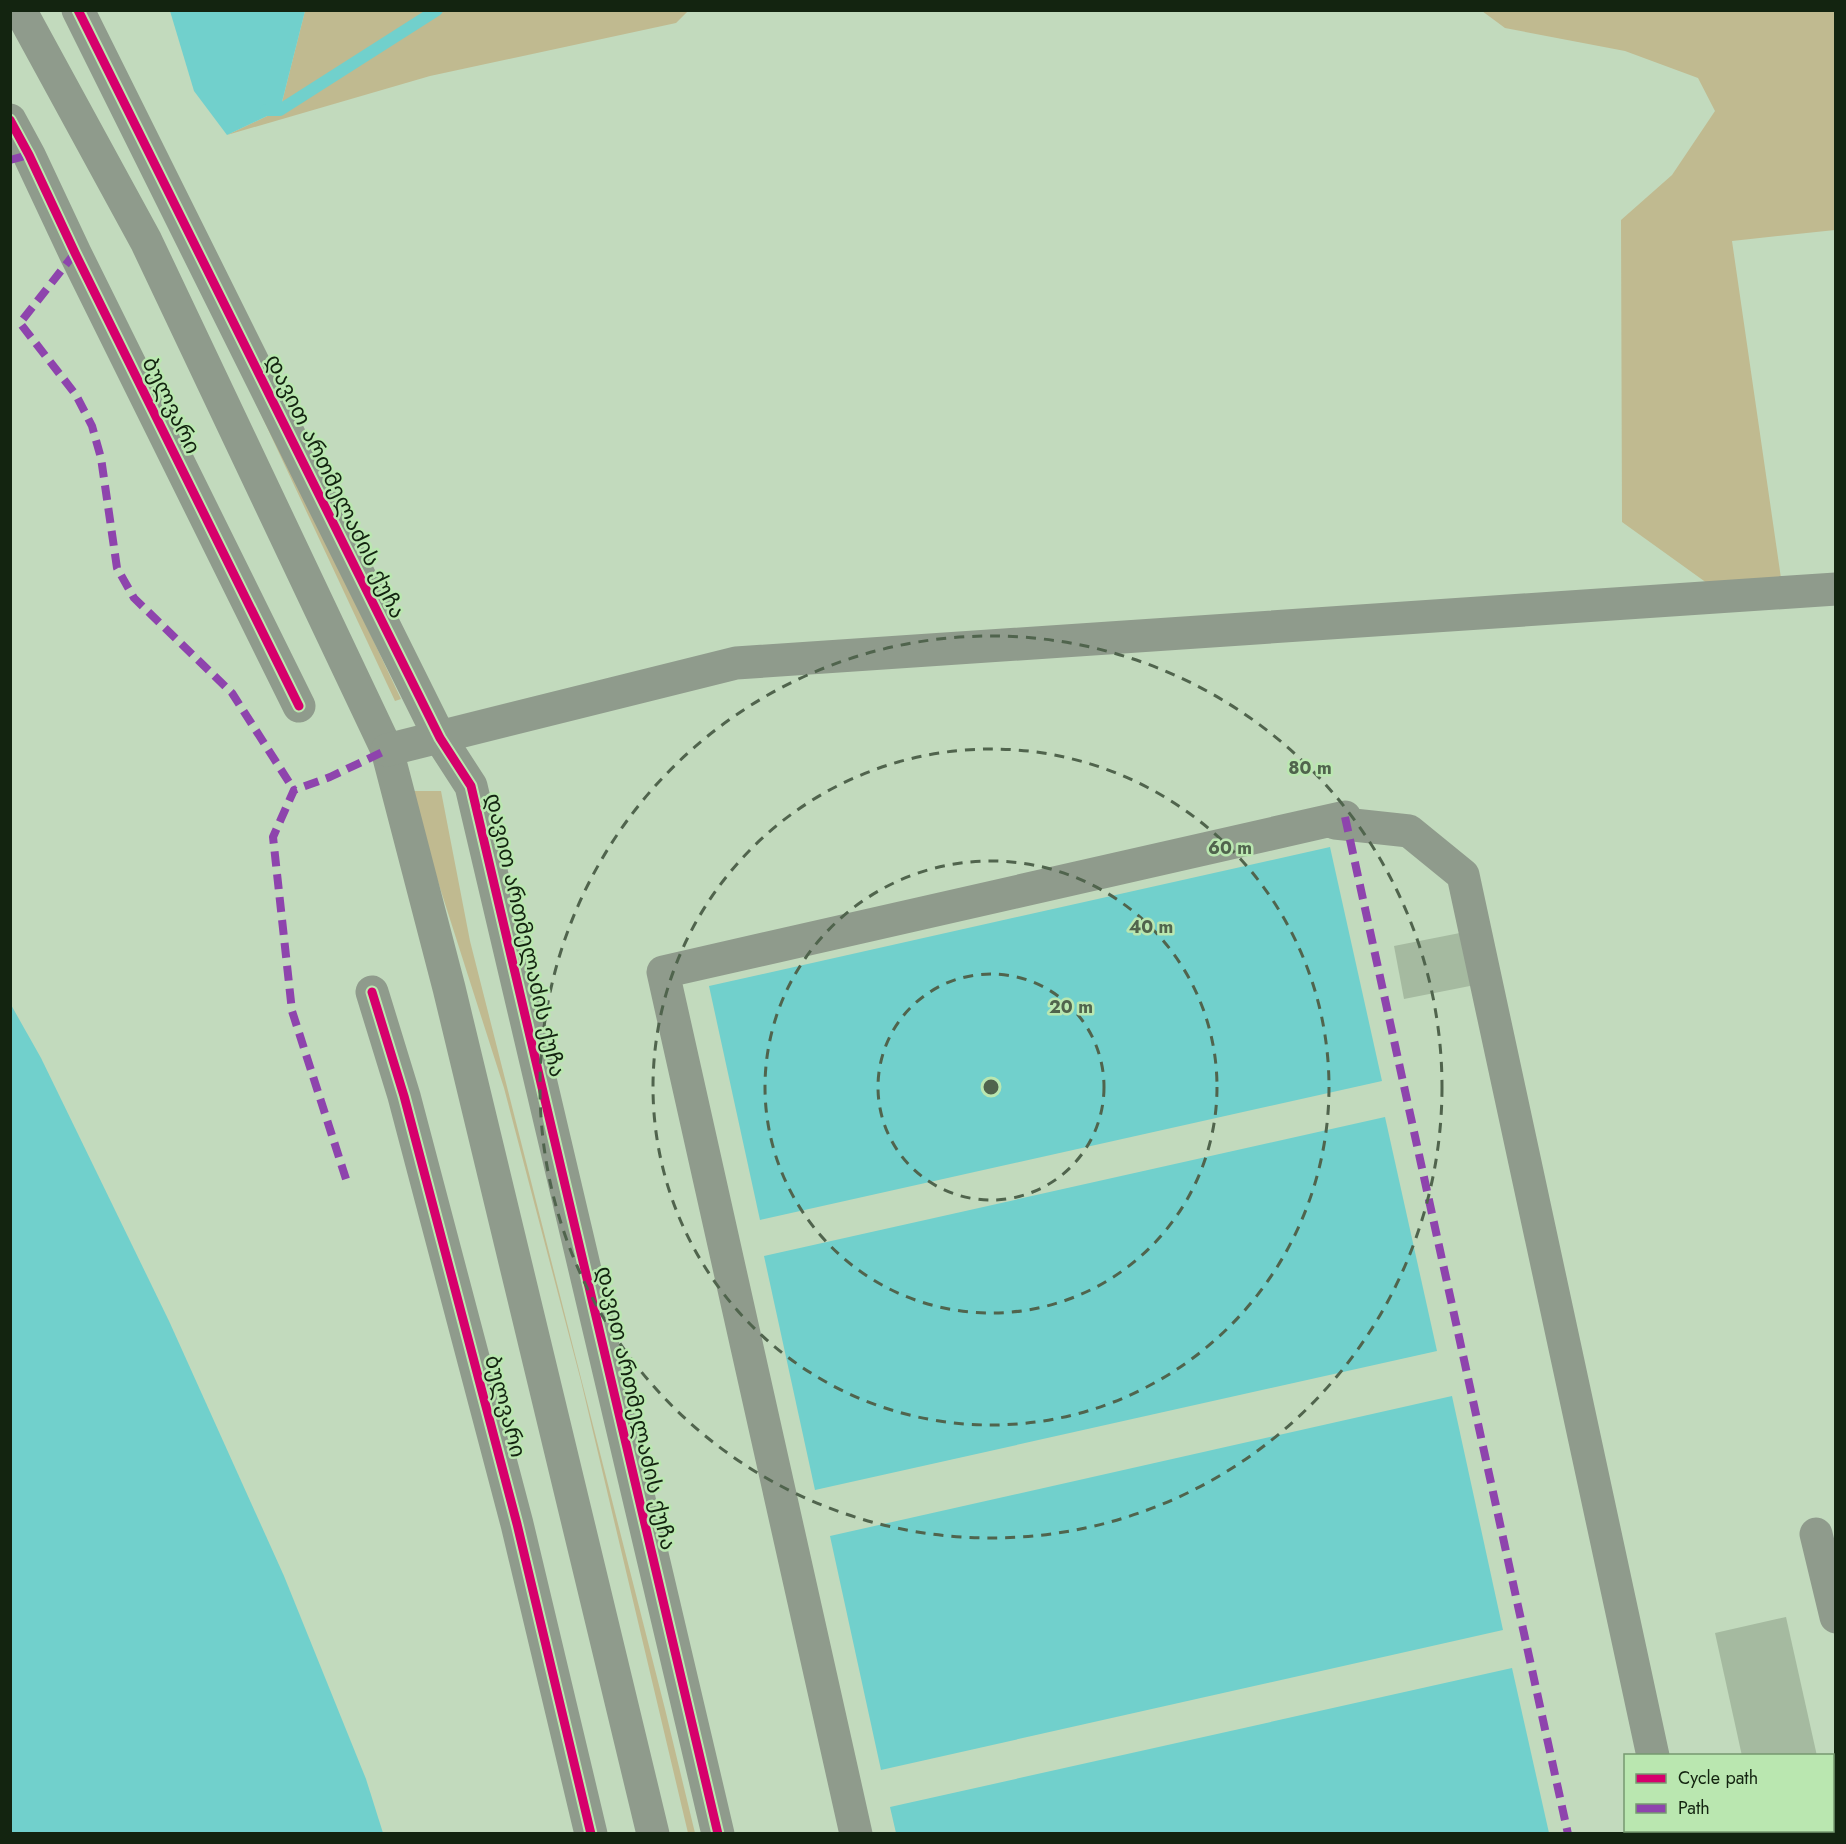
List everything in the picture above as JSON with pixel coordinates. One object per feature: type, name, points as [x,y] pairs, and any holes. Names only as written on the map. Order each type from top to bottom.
[{"type":"street","points":[[20,10],[146,241],[387,750],[452,999],[653,1833]]},
{"type":"street","name":"დავით ართმელაძის ქუჩა","points":[[78,10],[440,738],[471,786],[718,1833]]},
{"type":"street","name":"ბულვარი","points":[[10,120],[29,154],[80,263],[299,706]]},
{"type":"street","points":[[387,750],[736,663],[1836,589]]},
{"type":"street","points":[[856,1833],[663,972],[1346,817],[1335,823],[1408,831],[1463,875],[1653,1754]]},
{"type":"street","name":"ბულვარი","points":[[372,992],[404,1096],[514,1512],[591,1833]]},
{"type":"street","points":[[1816,1534],[1836,1617]]},
{"type":"shaded area","points":[[305,11],[688,11],[676,23],[430,76],[227,135],[280,110]]},
{"type":"shaded area","points":[[1482,11],[1835,11],[1835,230],[1732,241],[1783,592],[1725,596],[1622,522],[1621,220],[1672,175],[1715,111],[1698,78],[1625,51],[1505,28]]},
{"type":"shaded area","points":[[100,61],[401,699],[395,701],[128,130]]},
{"type":"shaded area","points":[[409,791],[441,791],[470,941],[665,1709],[695,1833],[688,1833],[581,1381],[504,1088]]},
{"type":"water","points":[[170,11],[305,11],[280,110],[227,135],[194,91]]},
{"type":"water","points":[[1330,847],[1382,1081],[760,1220],[709,986]]},
{"type":"water","points":[[10,1003],[41,1058],[169,1321],[284,1576],[366,1779],[383,1833],[11,1833]]},
{"type":"water","points":[[1385,1117],[1437,1351],[815,1490],[764,1256]]},
{"type":"water","points":[[1452,1396],[1503,1630],[881,1770],[830,1536]]},
{"type":"water","points":[[1512,1668],[1549,1833],[896,1833],[890,1807]]},
{"type":"building","points":[[1470,931],[1480,984],[1404,999],[1394,946]]},
{"type":"building","points":[[1786,1617],[1817,1754],[1742,1754],[1715,1633]]},
{"type":"building","points":[[1759,1832],[1834,1832],[1834,1834],[1759,1834]]},
{"type":"waterway","points":[[266,110],[280,110],[437,10]]},
{"type":"marked path","points":[[10,160],[29,155]]},
{"type":"marked path","points":[[75,253],[20,323],[76,395],[92,426],[101,458],[117,568],[134,598],[232,693],[294,790]]},
{"type":"marked path","points":[[346,1179],[292,1011],[273,837],[294,790],[330,777],[387,750]]},
{"type":"marked path","points":[[1345,817],[1568,1834]]},
{"type":"cycle path","points":[[78,10],[440,738],[471,786],[718,1834]]},
{"type":"cycle path","points":[[10,120],[299,706]]},
{"type":"cycle path","points":[[372,992],[404,1096],[517,1524],[591,1834]]}]
